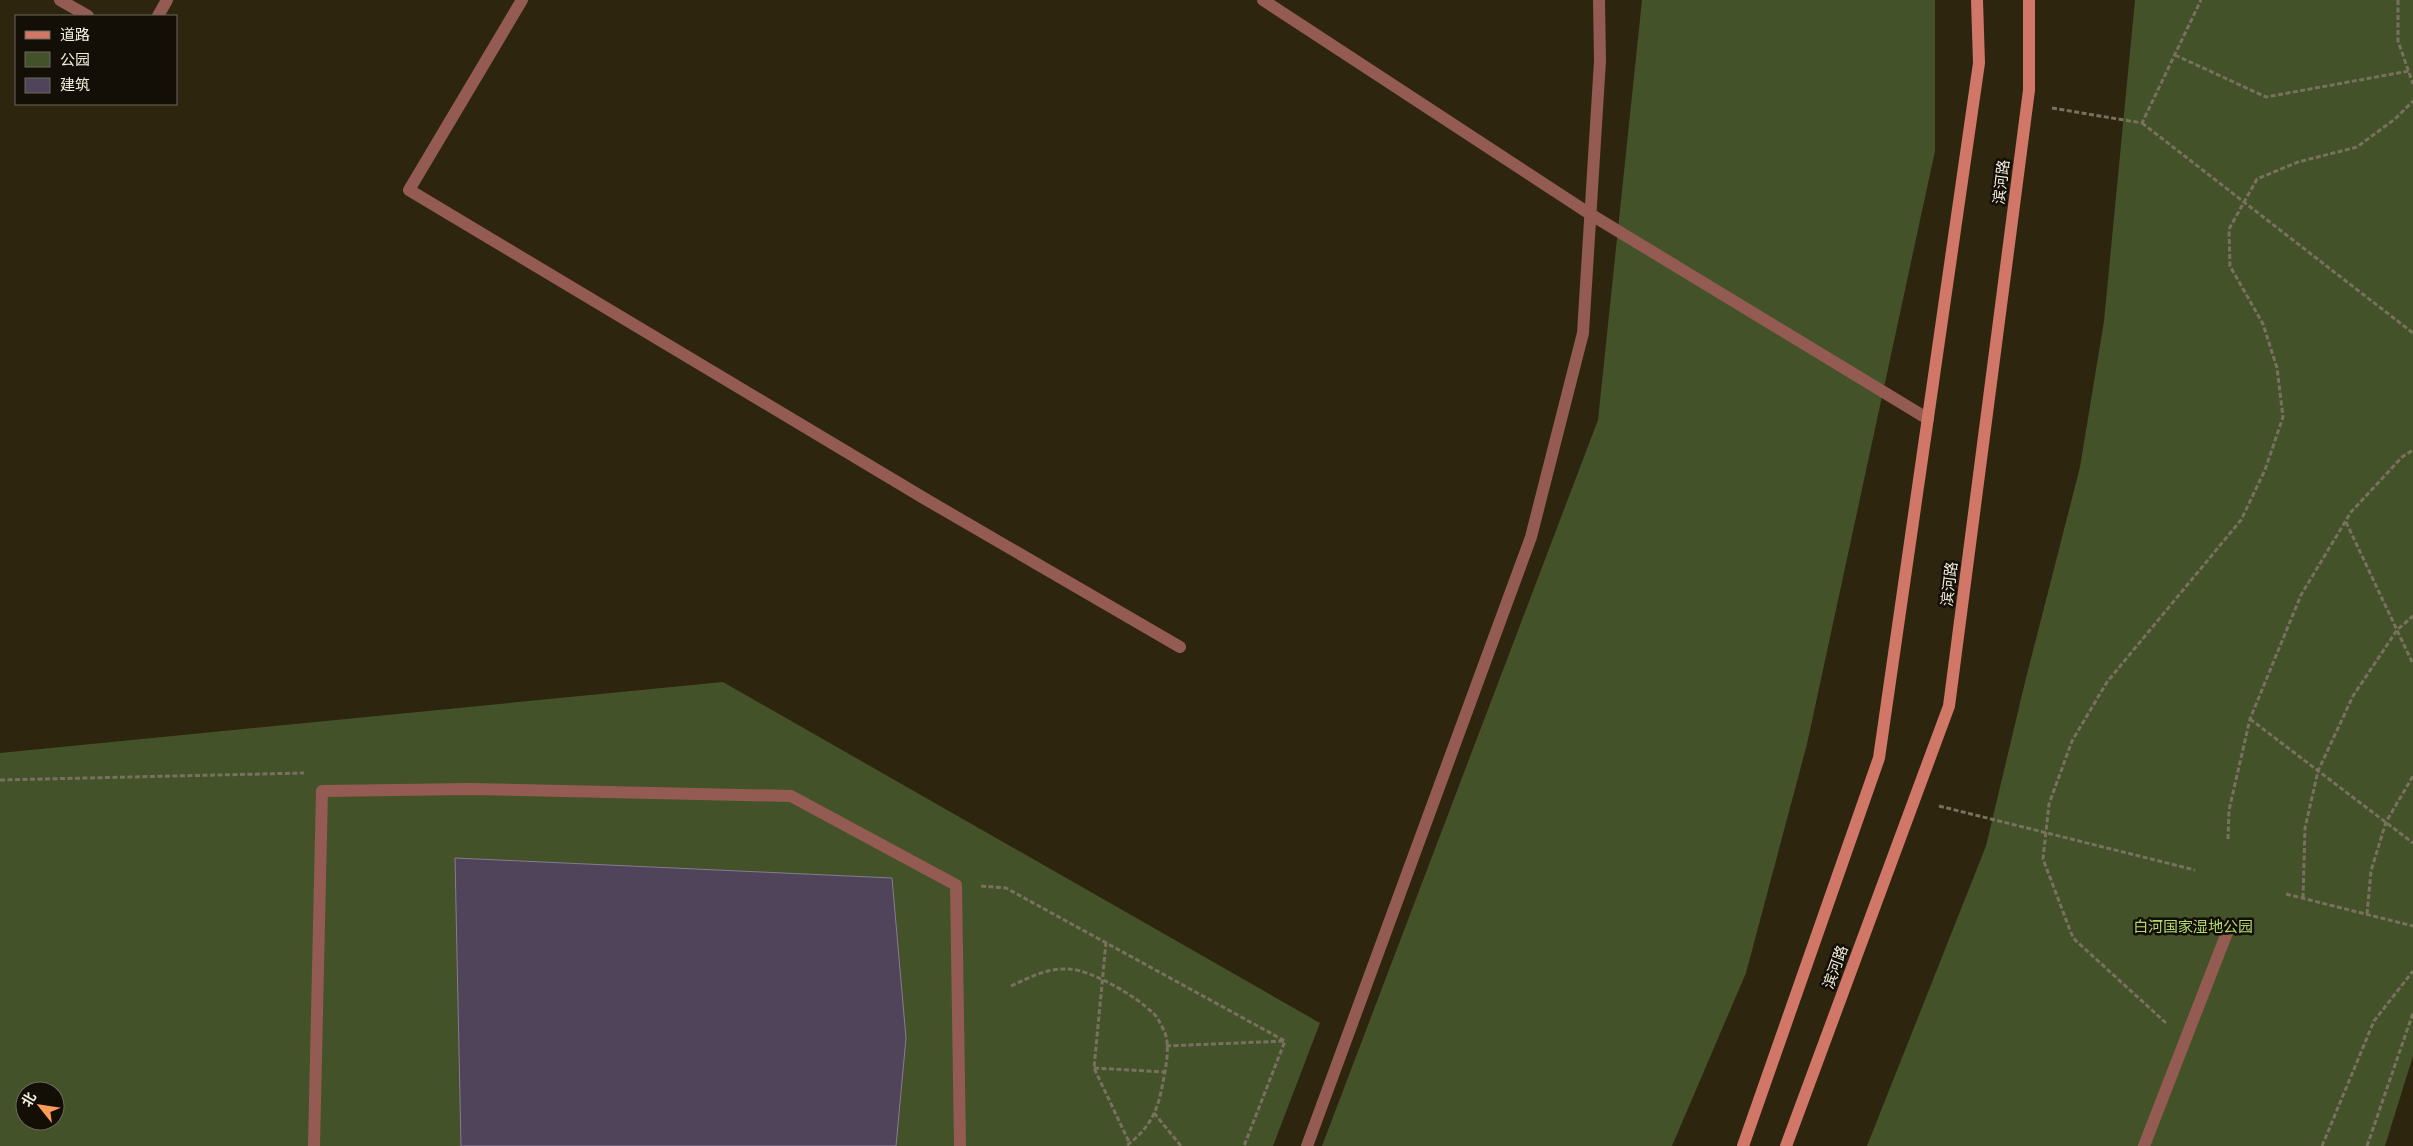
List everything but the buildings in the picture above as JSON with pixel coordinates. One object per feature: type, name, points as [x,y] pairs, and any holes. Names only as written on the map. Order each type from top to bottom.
[{"type":"main road","name":"滨河路","points":[[1743,1146],[1879,758],[1979,64],[1977,0]]},
{"type":"main road","name":"滨河路","points":[[1786,1146],[1949,706],[2027,104],[2029,0]]},
{"type":"street","points":[[60,0],[86,15]]},
{"type":"street","points":[[159,15],[168,0]]},
{"type":"street","points":[[522,0],[409,190],[927,500],[1180,647]]},
{"type":"street","points":[[1263,0],[1590,214],[1928,419]]},
{"type":"street","points":[[1307,1146],[1531,537],[1583,333],[1600,61],[1599,0]]},
{"type":"street","points":[[314,1146],[322,791],[470,789],[791,796],[956,885],[960,1146]]},
{"type":"street","points":[[2144,1146],[2228,930]]},
{"type":"path","points":[[2142,123],[2202,0]]},
{"type":"path","points":[[2398,0],[2398,40],[2413,84]]},
{"type":"path","points":[[2175,54],[2266,97],[2408,71]]},
{"type":"path","points":[[2185,1039],[2072,938],[2043,859],[2049,804],[2072,741],[2107,682],[2241,520],[2265,470],[2283,417],[2277,368],[2263,324],[2230,266],[2229,229],[2258,179],[2298,162],[2357,147],[2395,120],[2413,101]]},
{"type":"path","points":[[2027,104],[2142,123],[2413,333]]},
{"type":"path","points":[[2228,839],[2229,810],[2250,719],[2301,595],[2351,512],[2402,457],[2413,450]]},
{"type":"path","points":[[2346,521],[2413,664]]},
{"type":"path","points":[[2303,898],[2306,828],[2318,771],[2353,696],[2397,630],[2413,616]]},
{"type":"path","points":[[2250,719],[2413,843]]},
{"type":"path","points":[[0,780],[303,772],[322,791]]},
{"type":"path","points":[[2367,914],[2371,870],[2386,822],[2413,776]]},
{"type":"path","points":[[1914,800],[2195,870]]},
{"type":"path","points":[[956,885],[1006,888],[1285,1040]]},
{"type":"path","points":[[2286,894],[2413,926]]},
{"type":"path","points":[[1011,986],[1039,972],[1071,969],[1101,980],[1121,990],[1154,1014],[1166,1034],[1165,1072],[1160,1101],[1146,1130],[1128,1145],[1094,1068],[1101,980],[1106,942]]},
{"type":"path","points":[[2322,1146],[2374,1021],[2413,971]]},
{"type":"path","points":[[2368,1146],[2413,1012]]},
{"type":"path","points":[[1166,1046],[1285,1040]]},
{"type":"path","points":[[1244,1146],[1285,1040]]},
{"type":"path","points":[[1094,1068],[1165,1072]]},
{"type":"path","points":[[1154,1113],[1181,1146]]},
{"type":"green space","points":[[1642,0],[1935,0],[1935,151],[1807,744],[1746,973],[1672,1146],[1322,1146],[1598,420]]},
{"type":"green space","name":"白河国家湿地公园","points":[[2135,0],[2413,0],[2413,1056],[2385,1146],[1867,1146],[1986,846],[2025,682],[2080,467],[2104,321]]},
{"type":"green space","points":[[723,682],[1320,1023],[1273,1146],[0,1146],[0,753]]}]
